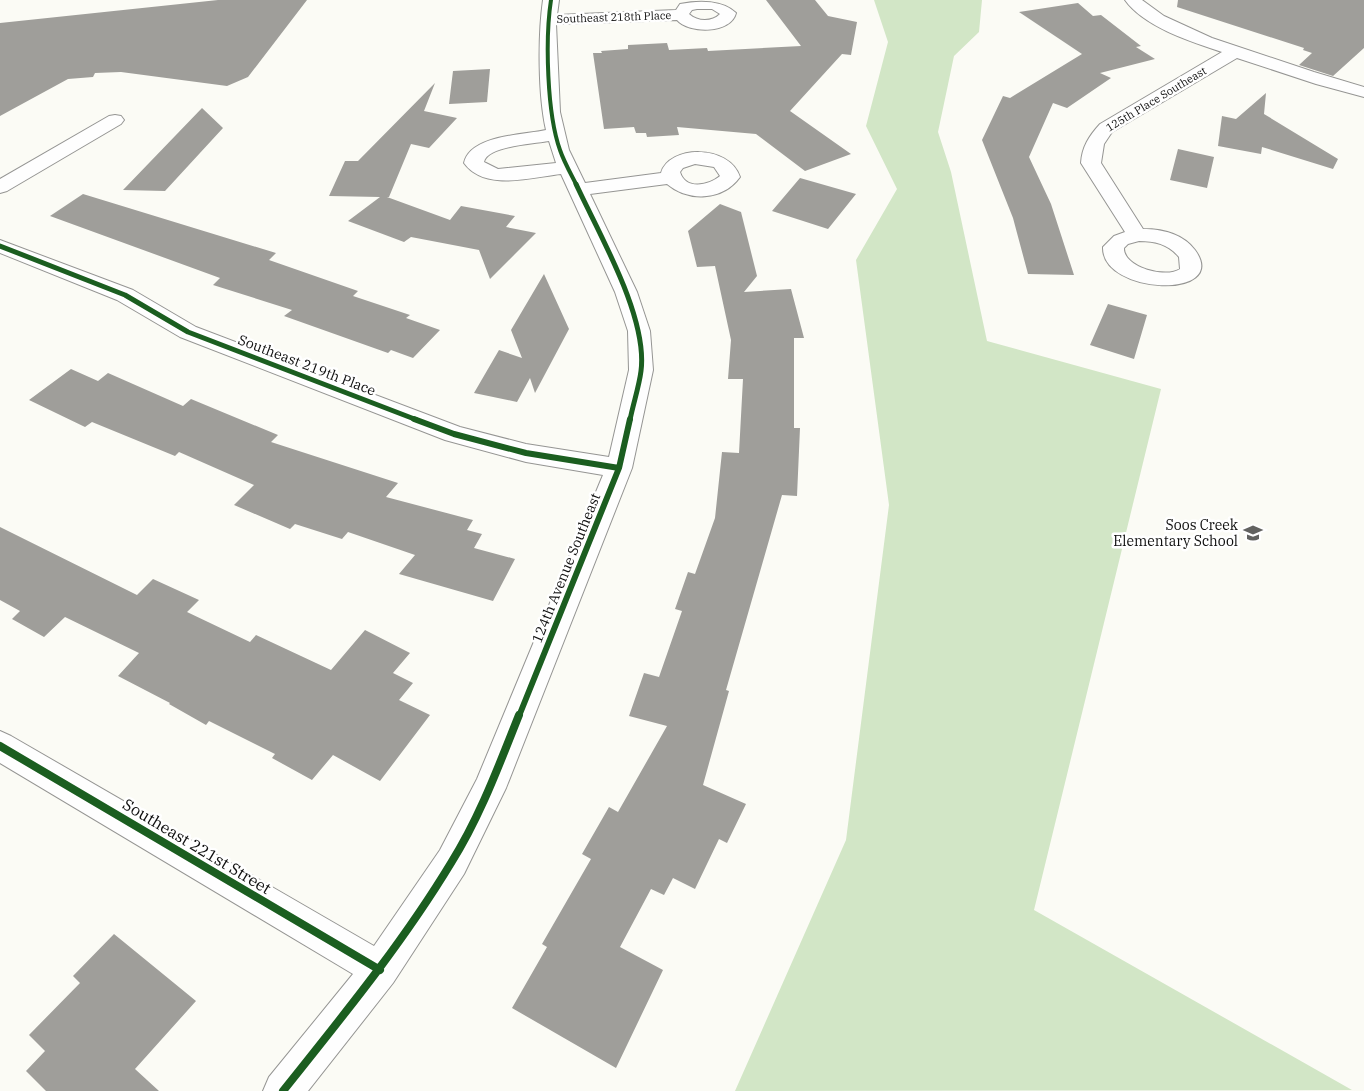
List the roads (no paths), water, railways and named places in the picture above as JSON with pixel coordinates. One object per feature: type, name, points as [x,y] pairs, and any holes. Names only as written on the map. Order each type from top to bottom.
[{"type":"street","points":[[1133,0],[1142,9],[1181,31],[1329,83],[1364,92]]},
{"type":"street","name":"Southeast 218th Place","points":[[550,10],[681,15]]},
{"type":"street","name":"124th Avenue Southeast","points":[[283,1091],[380,970],[452,862],[490,788],[619,468],[641,370],[639,331],[626,292],[560,150],[551,112],[550,10]]},
{"type":"street","name":"125th Place Southeast","points":[[1137,234],[1091,163],[1091,152],[1095,139],[1106,128],[1236,51]]},
{"type":"street","points":[[0,187],[115,120]]},
{"type":"street","points":[[557,134],[489,146],[480,150],[475,156],[474,163],[478,168],[487,173],[498,175],[572,178],[671,178]]},
{"type":"street","name":"Southeast 219th Place","points":[[0,246],[125,295],[188,332],[454,434],[526,453],[619,468]]},
{"type":"street","name":"Southeast 221st Street","points":[[0,746],[380,970]]},
{"type":"place","name":"Soos Creek Elementary School","points":[[1253,533]]}]
